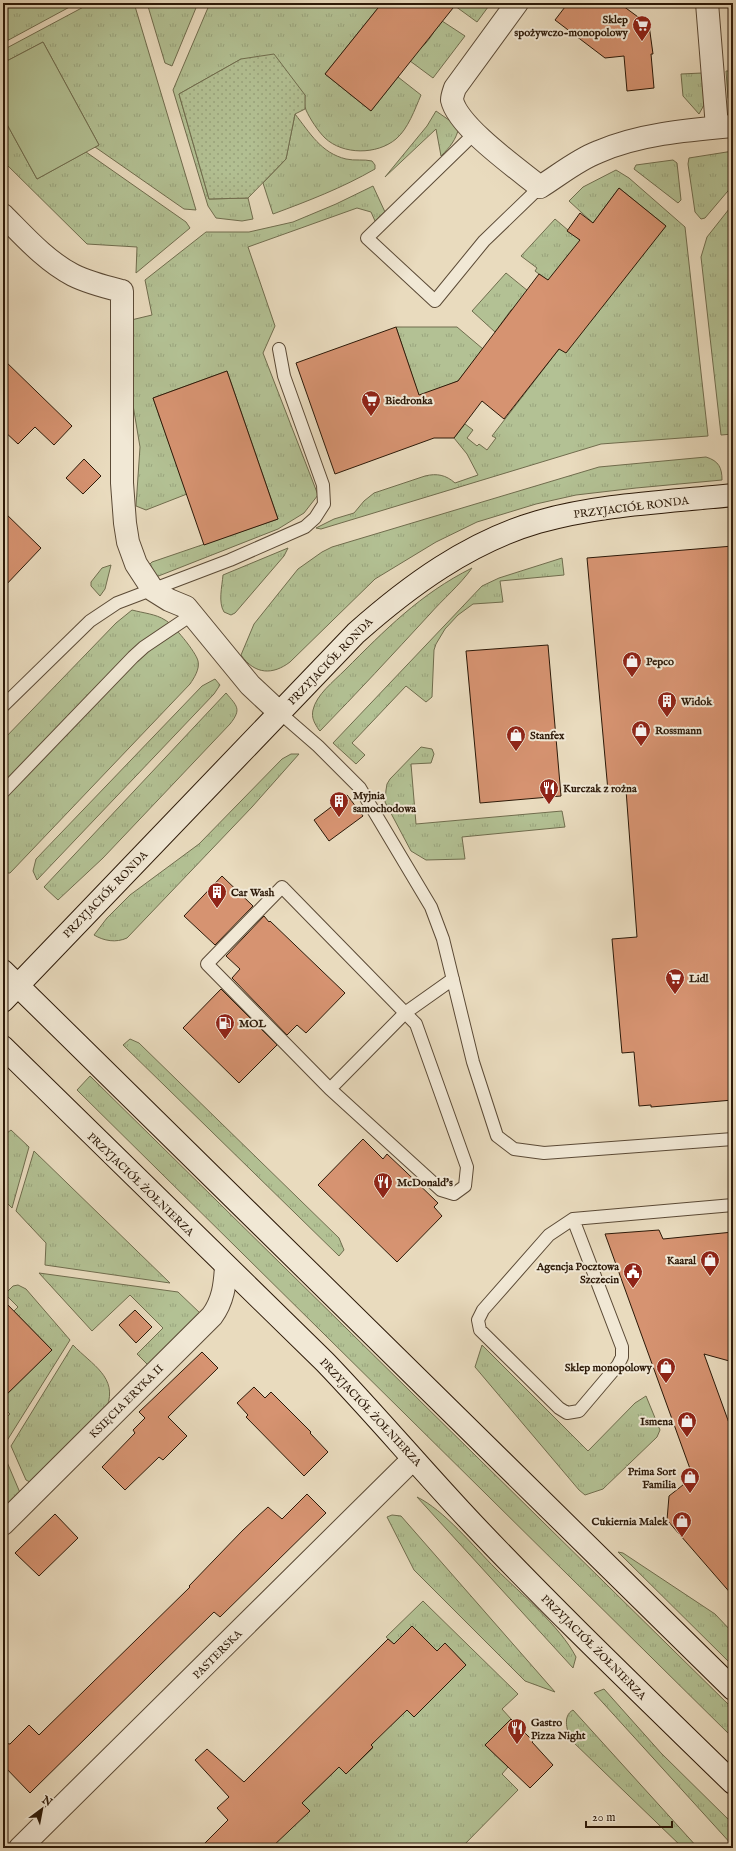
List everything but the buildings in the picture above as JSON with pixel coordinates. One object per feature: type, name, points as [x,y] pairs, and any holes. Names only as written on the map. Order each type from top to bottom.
[{"type":"street","points":[[517,3],[455,88],[452,98],[456,109],[475,133],[540,187],[596,152],[619,143],[672,133],[725,126],[707,3]]},
{"type":"street","points":[[3,215],[55,263],[72,274],[88,282],[122,291],[121,430],[125,523],[128,542],[136,564],[153,590],[169,600],[186,606],[250,685],[280,713]]},
{"type":"street","name":"PRZYJACIÓŁ RONDA","points":[[8,986],[280,713],[356,633],[386,606],[440,568],[501,535],[538,522],[601,508],[733,495]]},
{"type":"street","points":[[8,986],[733,1689]]},
{"type":"street","name":"PRZYJACIÓŁ ŻOŁNIERZA","points":[[3,1047],[325,1362],[366,1404],[413,1459],[472,1523],[560,1613],[733,1783]]},
{"type":"street","name":"KSIĘCIA ERYKA II","points":[[3,1524],[212,1316],[217,1309],[225,1288],[226,1266]]},
{"type":"street","name":"PASTERSKA","points":[[20,1848],[413,1459]]},
{"type":"lane","points":[[475,133],[367,238],[435,301],[484,241],[540,187]]},
{"type":"lane","points":[[3,706],[90,621],[117,603],[230,560],[305,528],[315,518],[324,504],[323,485],[284,376],[279,349]]},
{"type":"lane","points":[[3,792],[133,657],[144,647],[193,614]]},
{"type":"lane","points":[[280,713],[327,755],[360,788],[431,907],[444,939],[473,1062],[497,1136],[514,1149],[544,1154],[733,1139]]},
{"type":"lane","points":[[282,888],[416,1024],[467,1167],[465,1186],[454,1194],[440,1190],[330,1088],[207,964],[282,888]]},
{"type":"lane","points":[[330,1088],[405,1013],[453,979]]},
{"type":"lane","points":[[573,1219],[622,1347],[622,1357],[618,1365],[578,1411],[567,1413],[559,1408],[480,1330],[478,1320],[483,1310],[549,1235],[573,1219],[733,1205]]},
{"type":"green space","points":[[3,3],[77,3],[3,43]]},
{"type":"green space","points":[[91,3],[134,3],[196,210],[184,209],[95,147],[99,145],[43,42],[3,63],[3,50]]},
{"type":"green space","points":[[147,3],[198,3],[172,66],[165,63]]},
{"type":"green space","points":[[210,3],[382,3],[325,74],[371,111],[398,77],[421,95],[404,130],[396,139],[379,148],[360,151],[341,148],[332,144],[314,125],[305,108],[305,95],[241,59],[179,94],[209,199],[248,198],[253,219],[242,221],[216,218],[208,206],[173,90]]},
{"type":"green space","points":[[457,3],[491,3],[477,22],[455,6]]},
{"type":"green space","points":[[439,19],[465,36],[433,78],[406,58],[412,55],[427,42],[431,37]]},
{"type":"green space","points":[[43,42],[99,145],[37,179],[3,117],[3,63]]},
{"type":"green space","points":[[274,54],[305,95],[305,109],[295,114],[286,159],[248,198],[209,199],[179,94],[241,59]]},
{"type":"green space","points":[[726,71],[733,71],[733,106],[728,98]]},
{"type":"green space","points":[[702,73],[704,105],[699,114],[683,96],[681,74]]},
{"type":"green space","points":[[436,111],[459,127],[450,146],[441,156],[436,129],[385,177],[427,126]]},
{"type":"green space","points":[[295,114],[311,135],[330,152],[346,159],[372,161],[375,165],[375,169],[337,188],[273,214],[263,183],[286,159]]},
{"type":"green space","points":[[3,117],[37,179],[86,152],[186,222],[190,228],[136,273],[137,247],[87,244],[3,161]]},
{"type":"green space","points":[[733,151],[733,185],[705,218],[701,219],[695,212],[688,164],[689,158]]},
{"type":"green space","points":[[673,160],[677,163],[681,200],[678,203],[634,169],[636,165]]},
{"type":"green space","points":[[616,170],[629,178],[685,227],[708,436],[601,444],[321,529],[316,528],[334,519],[354,513],[364,501],[374,493],[425,476],[441,475],[455,483],[478,475],[467,454],[454,438],[465,424],[473,430],[467,438],[477,446],[479,444],[487,450],[496,438],[492,436],[559,349],[666,226],[619,188],[593,223],[569,201],[583,187]]},
{"type":"green space","points":[[373,186],[385,212],[375,221],[371,212],[357,208],[248,247],[275,326],[263,353],[318,495],[304,513],[278,529],[156,577],[148,566],[152,562],[278,519],[227,371],[153,398],[187,494],[146,510],[136,506],[140,447],[129,381],[127,321],[152,315],[145,280],[206,232],[249,232],[293,222],[336,204]]},
{"type":"green space","points":[[733,204],[733,434],[721,435],[701,257],[707,237]]},
{"type":"green space","points":[[555,219],[583,243],[551,283],[535,271],[537,268],[521,256]]},
{"type":"green space","points":[[506,273],[539,300],[511,310],[495,332],[472,311]]},
{"type":"green space","points":[[396,327],[457,327],[483,349],[458,381],[419,396]]},
{"type":"green space","points":[[706,457],[717,463],[721,472],[722,480],[576,495],[536,504],[477,522],[436,542],[375,579],[290,662],[284,666],[271,671],[264,671],[246,662],[241,655],[254,624],[298,569],[322,552],[332,547],[599,467]]},
{"type":"green space","points":[[288,548],[284,556],[235,613],[231,615],[224,612],[221,604],[223,575]]},
{"type":"green space","points":[[562,558],[564,575],[500,581],[503,602],[473,604],[458,615],[445,629],[434,650],[432,697],[426,702],[406,686],[352,743],[365,755],[356,764],[333,743],[482,586],[499,578]]},
{"type":"green space","points":[[111,565],[105,589],[100,596],[91,586],[91,582],[102,568]]},
{"type":"green space","points":[[472,568],[457,586],[320,731],[314,721],[313,713],[315,704],[326,688],[404,614],[436,589]]},
{"type":"green space","points":[[132,610],[158,616],[169,623],[178,632],[189,645],[198,661],[195,676],[190,684],[10,873],[3,873],[3,740],[116,623]]},
{"type":"green space","points":[[215,679],[220,685],[214,694],[37,880],[33,871],[36,859],[202,686]]},
{"type":"green space","points":[[226,693],[237,708],[236,715],[230,724],[103,858],[58,900],[44,887]]},
{"type":"green space","points":[[421,747],[432,749],[434,754],[431,763],[411,764],[416,824],[562,811],[565,827],[462,837],[465,859],[426,860],[411,851],[385,802],[387,784],[390,779]]},
{"type":"green space","points":[[291,754],[299,754],[252,807],[127,938],[123,940],[110,941],[94,935],[107,918],[130,895],[199,844],[282,759]]},
{"type":"green space","points":[[130,1039],[139,1043],[339,1238],[344,1250],[339,1256],[123,1045]]},
{"type":"green space","points":[[90,1076],[733,1709],[733,1738],[77,1090]]},
{"type":"green space","points":[[11,1130],[29,1147],[12,1208],[3,1199],[3,1136]]},
{"type":"green space","points":[[34,1151],[170,1283],[45,1265],[46,1243],[16,1211]]},
{"type":"green space","points":[[39,1273],[178,1292],[201,1314],[148,1365],[137,1354],[163,1328],[130,1295],[92,1331]]},
{"type":"green space","points":[[18,1285],[26,1289],[70,1340],[3,1447],[3,1421],[10,1414],[3,1407],[3,1398],[52,1350],[14,1311],[18,1307],[5,1294],[13,1286]]},
{"type":"green space","points":[[73,1345],[95,1365],[106,1379],[109,1387],[107,1407],[32,1483],[26,1480],[11,1446]]},
{"type":"green space","points":[[482,1345],[588,1451],[635,1403],[646,1396],[660,1430],[657,1437],[603,1489],[585,1495],[579,1490],[475,1367]]},
{"type":"green space","points":[[4,1455],[21,1495],[3,1513],[3,1456]]},
{"type":"green space","points":[[417,1497],[438,1511],[448,1520],[550,1622],[569,1645],[576,1657],[573,1668]]},
{"type":"green space","points":[[392,1515],[401,1516],[555,1692],[525,1681],[414,1570],[387,1517]]},
{"type":"green space","points":[[618,1552],[623,1553],[715,1614],[733,1633],[733,1666]]},
{"type":"green space","points":[[423,1601],[518,1694],[502,1709],[511,1719],[485,1745],[508,1767],[502,1774],[518,1790],[461,1848],[259,1848],[309,1810],[302,1803],[339,1767],[346,1774],[373,1748],[366,1740],[388,1728],[407,1710],[414,1717],[466,1665],[445,1643],[437,1651],[412,1626],[394,1644],[386,1637]]},
{"type":"green space","points":[[604,1689],[661,1753],[733,1824],[733,1846],[594,1693]]},
{"type":"green space","points":[[573,1710],[698,1848],[683,1848],[572,1741],[566,1724],[568,1716]]},
{"type":"place","name":"Sklep spożywczo-monopolowy","points":[[642,42]]},
{"type":"place","name":"Biedronka","points":[[371,417]]},
{"type":"place","name":"Pepco","points":[[632,678]]},
{"type":"place","name":"Widok","points":[[667,718]]},
{"type":"place","name":"Rossmann","points":[[641,747]]},
{"type":"place","name":"Stanfex","points":[[516,752]]},
{"type":"place","name":"Kurczak z rożna","points":[[549,805]]},
{"type":"place","name":"Myjnia samochodowa","points":[[339,818]]},
{"type":"place","name":"Car Wash","points":[[217,909]]},
{"type":"place","name":"Lidl","points":[[675,995]]},
{"type":"place","name":"MOL","points":[[225,1040]]},
{"type":"place","name":"McDonald's","points":[[383,1199]]},
{"type":"place","name":"Kaaral","points":[[710,1277]]},
{"type":"place","name":"Agencja Pocztowa Szczecin","points":[[633,1289]]},
{"type":"place","name":"Sklep monopolowy","points":[[666,1384]]},
{"type":"place","name":"Ismena","points":[[687,1438]]},
{"type":"place","name":"Prima Sort Familia","points":[[690,1494]]},
{"type":"place","name":"Cukiernia Malek","points":[[682,1538]]},
{"type":"place","name":"Gastro Pizza Night","points":[[517,1745]]}]
